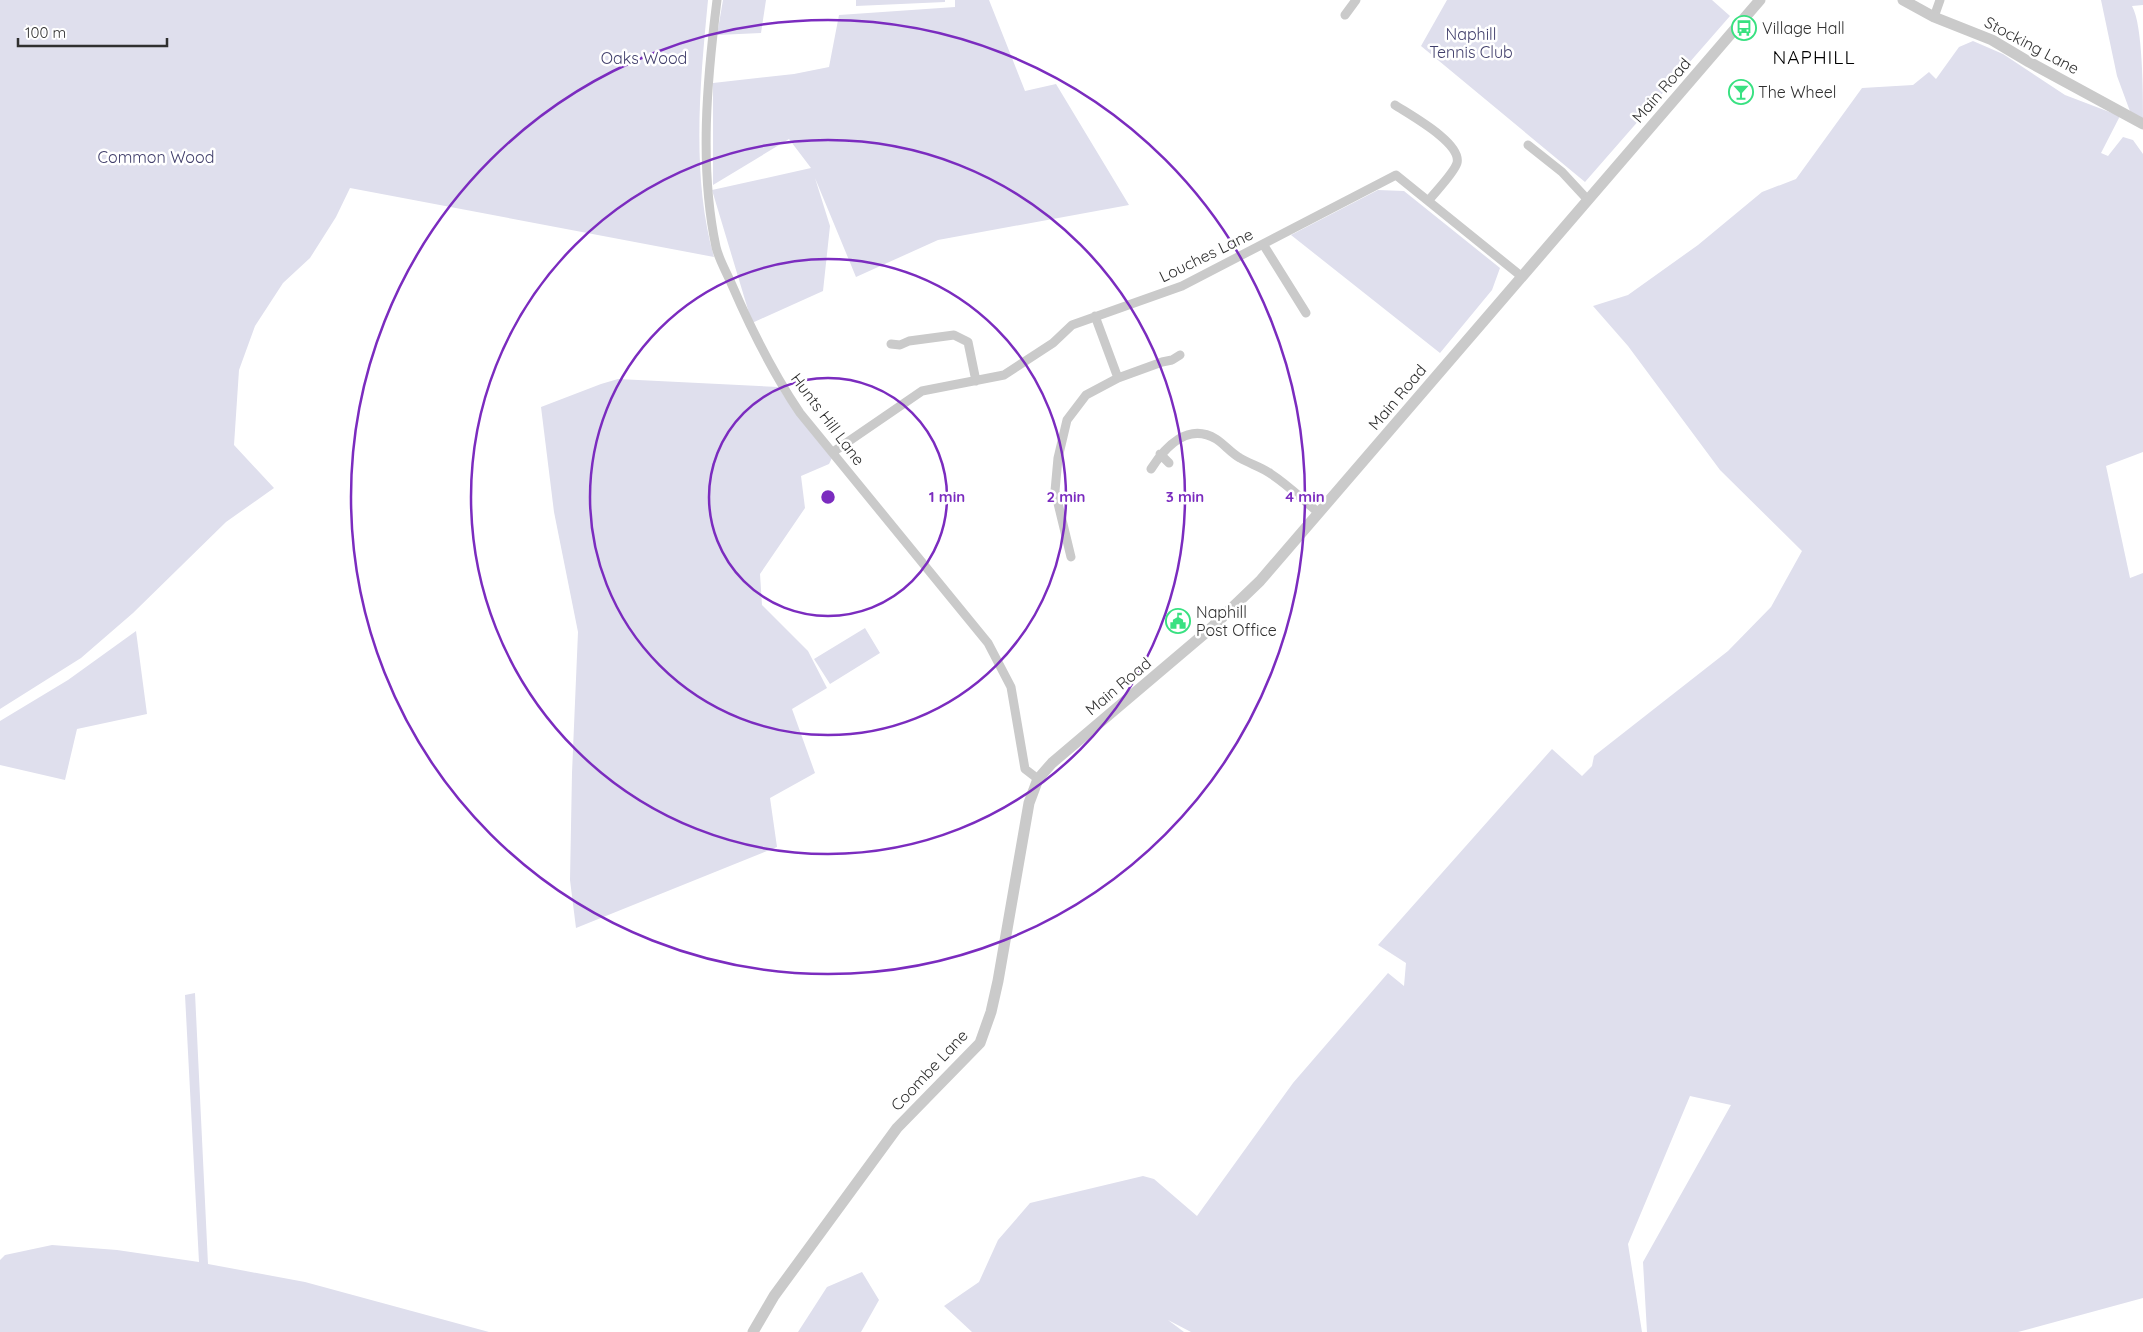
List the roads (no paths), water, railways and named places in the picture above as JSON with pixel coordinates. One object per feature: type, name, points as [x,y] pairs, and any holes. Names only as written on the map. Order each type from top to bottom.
[{"type":"street","name":"Hunts Hill Lane","points":[[717,0],[708,108],[707,166],[716,249],[744,312],[783,389],[988,643],[1011,687],[1025,769],[1036,784]]},
{"type":"street","points":[[1345,16],[1356,0]]},
{"type":"street","name":"Main Road","points":[[1036,784],[1052,763],[1217,622],[1260,581],[1760,0]]},
{"type":"street","name":"Stocking Lane","points":[[1903,0],[1934,17],[1992,40],[2143,124]]},
{"type":"street","points":[[1934,17],[1940,0]]},
{"type":"street","points":[[1395,105],[1454,147],[1458,155],[1457,164],[1429,200]]},
{"type":"street","points":[[1528,145],[1562,172],[1587,199]]},
{"type":"street","name":"Louches Lane","points":[[833,452],[922,391],[1004,375],[1053,343],[1072,325],[1182,286],[1396,175],[1521,276]]},
{"type":"street","points":[[1263,244],[1306,313]]},
{"type":"street","points":[[1095,316],[1118,378]]},
{"type":"street","points":[[891,344],[900,345],[909,341],[954,335],[968,342],[976,381]]},
{"type":"street","points":[[1071,557],[1055,491],[1058,458],[1067,420],[1086,395],[1118,378],[1172,360],[1180,355]]},
{"type":"street","points":[[1151,469],[1160,454],[1178,439],[1189,433],[1204,433],[1217,440],[1235,456],[1270,473],[1319,513]]},
{"type":"street","points":[[1160,454],[1168,463]]},
{"type":"street","name":"Coombe Lane","points":[[753,1332],[774,1296],[898,1128],[980,1043],[991,1012],[998,981],[1029,803],[1036,784]]},
{"type":"place","name":"Village Hall","points":[[1744,28]]},
{"type":"place","name":"The Wheel","points":[[1741,92]]},
{"type":"place","name":"Naphill Post Office","points":[[1178,621]]},
{"type":"district","name":"NAPHILL","points":[[1814,57]]},
{"type":"park label","name":"Naphill Tennis Club","points":[[1471,43]]},
{"type":"park label","name":"Oaks Wood","points":[[644,58]]},
{"type":"park label","name":"Common Wood","points":[[156,157]]}]
